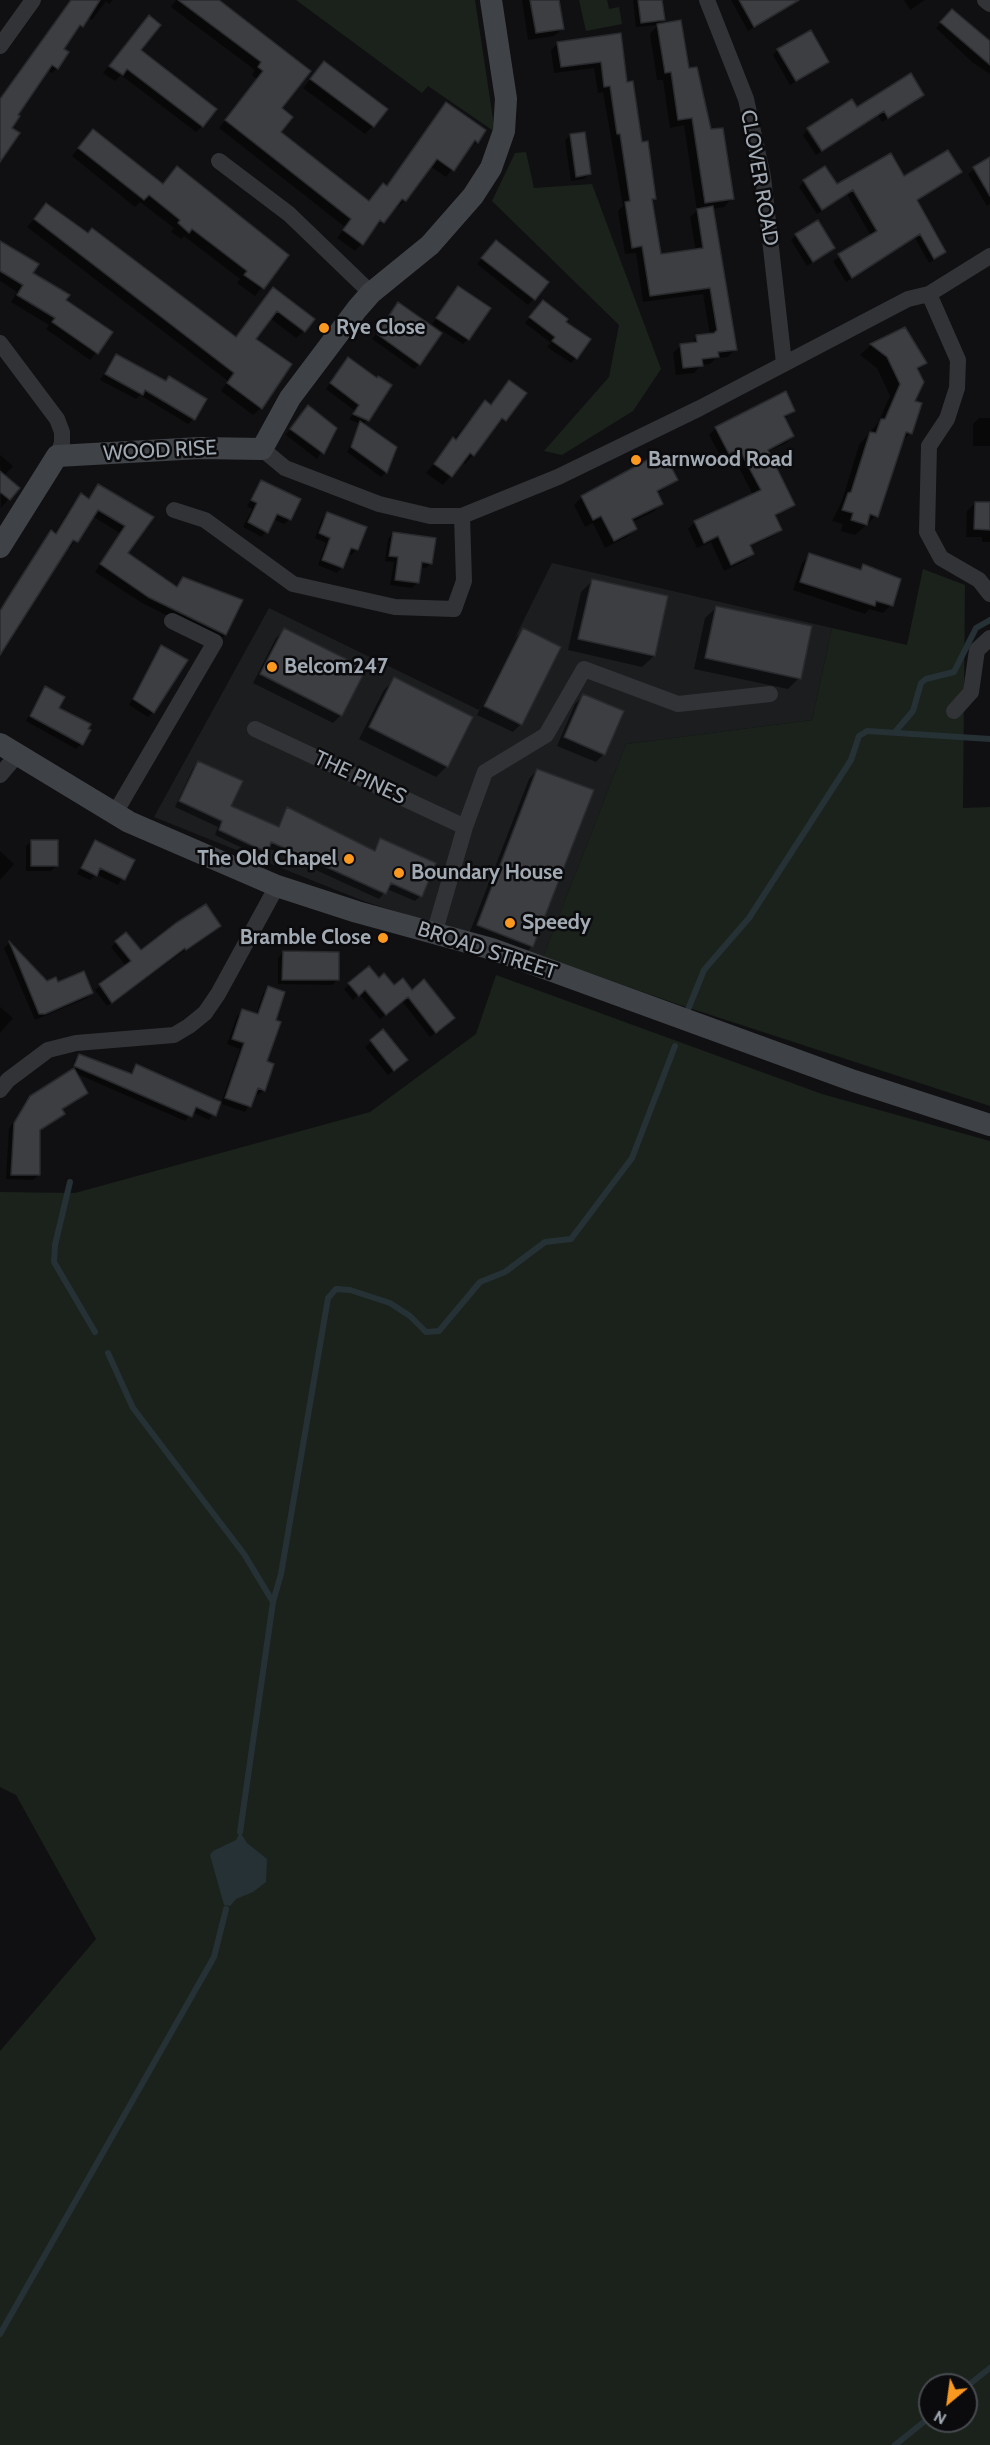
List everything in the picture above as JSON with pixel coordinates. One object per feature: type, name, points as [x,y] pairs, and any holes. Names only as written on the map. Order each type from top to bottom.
[{"type":"street","points":[[0,46],[33,0]]},
{"type":"street","points":[[491,0],[506,99],[499,151],[473,196],[430,245],[371,293],[290,398],[262,449],[285,468],[379,504],[430,516],[462,516],[558,477],[700,408],[908,299],[929,294],[990,256]]},
{"type":"street","name":"CLOVER ROAD","points":[[707,0],[746,99],[764,177],[784,363]]},
{"type":"street","points":[[985,0],[990,4]]},
{"type":"street","points":[[219,161],[289,214],[371,293]]},
{"type":"street","points":[[929,294],[958,360],[957,388],[947,419],[929,446],[927,532],[941,558],[979,580],[990,594]]},
{"type":"street","points":[[0,343],[57,418],[63,432],[57,456],[0,547]]},
{"type":"street","name":"WOOD RISE","points":[[57,456],[200,447],[262,449]]},
{"type":"street","points":[[174,510],[205,520],[293,584],[395,607],[454,609],[464,581],[462,516]]},
{"type":"street","points":[[115,813],[214,642],[172,621]]},
{"type":"street","points":[[954,711],[971,692],[977,650],[990,638]]},
{"type":"street","points":[[434,934],[465,827],[485,772],[546,735],[584,669],[678,704],[770,694]]},
{"type":"street","name":"THE PINES","points":[[255,729],[465,827]]},
{"type":"street","points":[[0,775],[8,750]]},
{"type":"street","name":"BROAD STREET","points":[[8,750],[115,813],[277,886],[520,959],[854,1081],[990,1125]]},
{"type":"street","points":[[0,1090],[26,1065],[48,1050],[76,1043],[174,1035],[189,1026],[205,1013],[218,994],[277,886]]},
{"type":"shaded area","points":[[296,0],[475,0],[495,132],[428,86],[422,93]]},
{"type":"shaded area","points":[[579,0],[607,0],[609,9],[619,7],[622,24],[586,31]]},
{"type":"shaded area","points":[[526,152],[534,188],[592,184],[661,369],[633,411],[562,455],[544,451],[609,377],[619,325],[492,201],[515,153]]},
{"type":"shaded area","points":[[552,563],[832,628],[812,720],[626,744],[543,957],[366,902],[154,817],[269,608],[479,710]]},
{"type":"shaded area","points":[[923,569],[965,585],[963,808],[990,807],[990,1106],[677,1004],[543,957],[626,744],[812,720],[832,628],[907,645]]},
{"type":"shaded area","points":[[496,975],[822,1094],[990,1141],[990,2445],[0,2445],[0,2051],[96,1939],[16,1795],[0,1787],[0,1192],[75,1193],[370,1112],[476,1034]]},
{"type":"shaded area","points":[[240,1832],[247,1843],[267,1859],[266,1882],[253,1892],[236,1899],[230,1906],[224,1905],[210,1855],[213,1851],[236,1840]]},
{"type":"building","points":[[71,0],[100,0],[83,27],[80,25],[64,49],[69,52],[58,69],[52,65],[18,115],[20,116],[12,128],[20,133],[0,162],[0,99]]},
{"type":"building","points":[[178,0],[219,0],[311,71],[282,108],[293,117],[281,132],[369,201],[383,183],[387,186],[446,102],[486,130],[478,143],[475,140],[454,171],[437,159],[406,201],[402,199],[384,223],[380,220],[363,245],[343,230],[351,219],[225,120],[263,71],[258,67],[261,62]]},
{"type":"building","points":[[530,0],[559,0],[564,29],[536,33]]},
{"type":"building","points":[[638,0],[662,0],[665,20],[641,23]]},
{"type":"building","points":[[739,0],[799,0],[754,27]]},
{"type":"building","points":[[952,9],[990,41],[990,65],[940,22]]},
{"type":"building","points":[[149,15],[161,25],[141,50],[217,109],[203,127],[127,69],[123,75],[109,66]]},
{"type":"building","points":[[681,20],[689,68],[697,67],[711,129],[723,128],[734,199],[705,203],[692,118],[678,120],[671,72],[665,73],[657,24]]},
{"type":"building","points":[[811,30],[829,62],[796,81],[777,49]]},
{"type":"building","points":[[621,33],[627,82],[633,81],[642,142],[648,141],[656,199],[652,199],[661,254],[703,248],[697,209],[713,206],[737,350],[718,352],[719,357],[702,359],[703,366],[683,368],[680,344],[697,342],[696,335],[714,333],[717,330],[710,288],[650,296],[642,246],[632,248],[625,202],[630,201],[620,134],[617,134],[610,86],[604,87],[601,62],[561,67],[557,42]]},
{"type":"building","points":[[324,61],[388,109],[374,127],[310,79]]},
{"type":"building","points":[[911,73],[924,95],[888,118],[884,111],[822,151],[807,128],[852,99],[857,107]]},
{"type":"building","points":[[93,129],[163,184],[177,166],[289,255],[264,289],[244,275],[247,271],[192,229],[189,233],[178,223],[180,220],[149,195],[144,200],[78,148]]},
{"type":"building","points":[[585,132],[591,174],[576,177],[570,134]]},
{"type":"building","points":[[948,150],[962,172],[917,200],[946,252],[934,259],[920,234],[852,278],[838,254],[877,231],[853,190],[822,210],[803,180],[825,166],[837,184],[891,153],[904,176]]},
{"type":"building","points":[[990,157],[990,196],[973,167]]},
{"type":"building","points":[[46,203],[88,233],[92,228],[236,337],[273,287],[315,319],[305,332],[277,311],[256,339],[292,364],[262,409],[227,383],[234,373],[34,219]]},
{"type":"building","points":[[818,220],[835,248],[813,262],[795,234]]},
{"type":"building","points":[[496,240],[549,282],[535,300],[481,258]]},
{"type":"building","points":[[0,241],[39,264],[33,273],[70,295],[66,300],[113,332],[98,354],[52,322],[55,318],[17,295],[23,285],[0,271]]},
{"type":"building","points":[[458,286],[491,308],[469,340],[436,318]]},
{"type":"building","points":[[543,300],[568,319],[566,322],[591,339],[577,359],[552,341],[555,337],[529,317]]},
{"type":"building","points":[[398,302],[442,333],[420,365],[377,334]]},
{"type":"building","points":[[905,327],[927,363],[917,368],[924,382],[915,401],[922,403],[912,434],[906,432],[878,517],[870,514],[867,525],[851,520],[853,513],[842,510],[848,493],[851,492],[870,432],[876,433],[881,419],[885,419],[900,384],[887,357],[870,344]]},
{"type":"building","points":[[116,354],[166,381],[169,376],[207,399],[195,420],[145,390],[143,395],[105,374]]},
{"type":"building","points":[[348,357],[377,378],[378,376],[392,385],[369,421],[353,414],[359,405],[330,383]]},
{"type":"building","points":[[509,380],[527,393],[506,421],[502,418],[474,456],[470,453],[452,477],[434,464],[453,437],[456,440],[485,400],[491,405]]},
{"type":"building","points":[[786,391],[795,411],[784,416],[794,436],[768,450],[795,505],[775,515],[782,530],[750,545],[754,554],[731,565],[718,536],[704,543],[694,521],[761,490],[739,449],[729,454],[715,427]]},
{"type":"building","points":[[308,405],[337,428],[324,454],[290,429]]},
{"type":"building","points":[[360,421],[397,447],[387,473],[351,447]]},
{"type":"building","points":[[666,457],[678,480],[657,491],[663,504],[632,519],[637,529],[614,541],[601,516],[593,520],[581,496],[649,459],[652,464]]},
{"type":"building","points":[[0,471],[20,488],[10,500],[0,492]]},
{"type":"building","points":[[261,480],[301,499],[291,520],[277,514],[268,533],[248,522],[257,503],[251,500]]},
{"type":"building","points":[[98,484],[154,517],[128,553],[177,587],[183,577],[243,600],[226,635],[148,597],[100,564],[125,526],[98,510],[78,542],[73,540],[0,655],[0,611],[51,530],[56,534],[81,493],[89,499]]},
{"type":"building","points":[[975,502],[990,502],[990,530],[974,529]]},
{"type":"building","points":[[327,512],[367,527],[358,550],[351,548],[343,568],[322,560],[330,538],[319,533]]},
{"type":"building","points":[[393,532],[436,538],[432,564],[422,562],[419,583],[395,580],[398,557],[389,556]]},
{"type":"building","points":[[809,553],[861,570],[863,564],[901,579],[893,606],[876,601],[875,606],[800,582]]},
{"type":"building","points":[[592,579],[668,596],[655,656],[578,639]]},
{"type":"building","points":[[716,606],[812,626],[801,679],[705,658]]},
{"type":"building","points":[[284,628],[366,669],[342,716],[260,674]]},
{"type":"building","points":[[523,628],[561,647],[522,725],[484,706]]},
{"type":"building","points":[[161,645],[188,660],[154,713],[133,699]]},
{"type":"building","points":[[394,677],[473,717],[448,767],[369,727]]},
{"type":"building","points":[[45,686],[65,697],[59,708],[91,724],[88,729],[91,730],[83,745],[30,716]]},
{"type":"building","points":[[583,694],[624,711],[605,755],[564,737]]},
{"type":"building","points":[[198,761],[243,781],[231,806],[279,827],[287,807],[375,851],[380,838],[436,863],[422,897],[391,883],[386,894],[271,842],[268,853],[219,830],[222,821],[179,801]]},
{"type":"building","points":[[537,769],[594,790],[533,947],[477,925]]},
{"type":"building","points":[[31,840],[58,840],[58,866],[31,866]]},
{"type":"building","points":[[95,840],[135,860],[125,880],[100,868],[97,876],[81,868]]},
{"type":"building","points":[[206,904],[221,926],[186,950],[185,948],[112,1003],[99,984],[131,961],[115,941],[126,932],[141,950],[176,923]]},
{"type":"building","points":[[9,941],[47,981],[56,977],[58,982],[84,971],[93,993],[45,1014],[39,1014]]},
{"type":"building","points":[[283,951],[339,952],[339,980],[282,980]]},
{"type":"building","points":[[369,966],[379,978],[384,973],[394,985],[403,978],[412,990],[424,979],[455,1018],[436,1033],[408,997],[386,1015],[365,990],[359,996],[348,983]]},
{"type":"building","points":[[268,986],[285,992],[276,1020],[281,1022],[267,1061],[274,1064],[265,1091],[258,1088],[251,1107],[225,1098],[244,1043],[232,1039],[242,1009],[258,1014]]},
{"type":"building","points":[[383,1029],[408,1060],[394,1071],[370,1040]]},
{"type":"building","points":[[79,1054],[132,1074],[136,1064],[221,1102],[216,1116],[196,1107],[192,1117],[74,1066]]},
{"type":"building","points":[[74,1068],[88,1093],[62,1109],[65,1114],[40,1130],[40,1175],[11,1175],[14,1123],[30,1096]]},
{"type":"waterway","points":[[895,732],[913,711],[921,683],[926,679],[954,672],[976,628],[990,620]]},
{"type":"waterway","points":[[687,1012],[704,970],[749,918],[851,760],[859,736],[867,731],[990,739]]},
{"type":"waterway","points":[[240,1832],[273,1602],[281,1574],[328,1298],[336,1289],[350,1290],[390,1303],[410,1316],[426,1332],[439,1331],[480,1282],[505,1272],[545,1242],[571,1239],[632,1158],[675,1046]]},
{"type":"waterway","points":[[70,1182],[55,1245],[54,1262],[95,1332]]},
{"type":"waterway","points":[[108,1353],[133,1408],[244,1554],[273,1602]]},
{"type":"waterway","points":[[0,2334],[214,1957],[226,1909]]},
{"type":"waterway","points":[[978,2378],[990,2368]]},
{"type":"waterway","points":[[895,2445],[918,2427]]},
{"type":"place","name":"Rye Close","points":[[324,328]]},
{"type":"place","name":"Barnwood Road","points":[[636,460]]},
{"type":"place","name":"Belcom247","points":[[272,667]]},
{"type":"place","name":"The Old Chapel","points":[[349,859]]},
{"type":"place","name":"Boundary House","points":[[399,873]]},
{"type":"place","name":"Speedy","points":[[510,923]]},
{"type":"place","name":"Bramble Close","points":[[383,938]]}]
